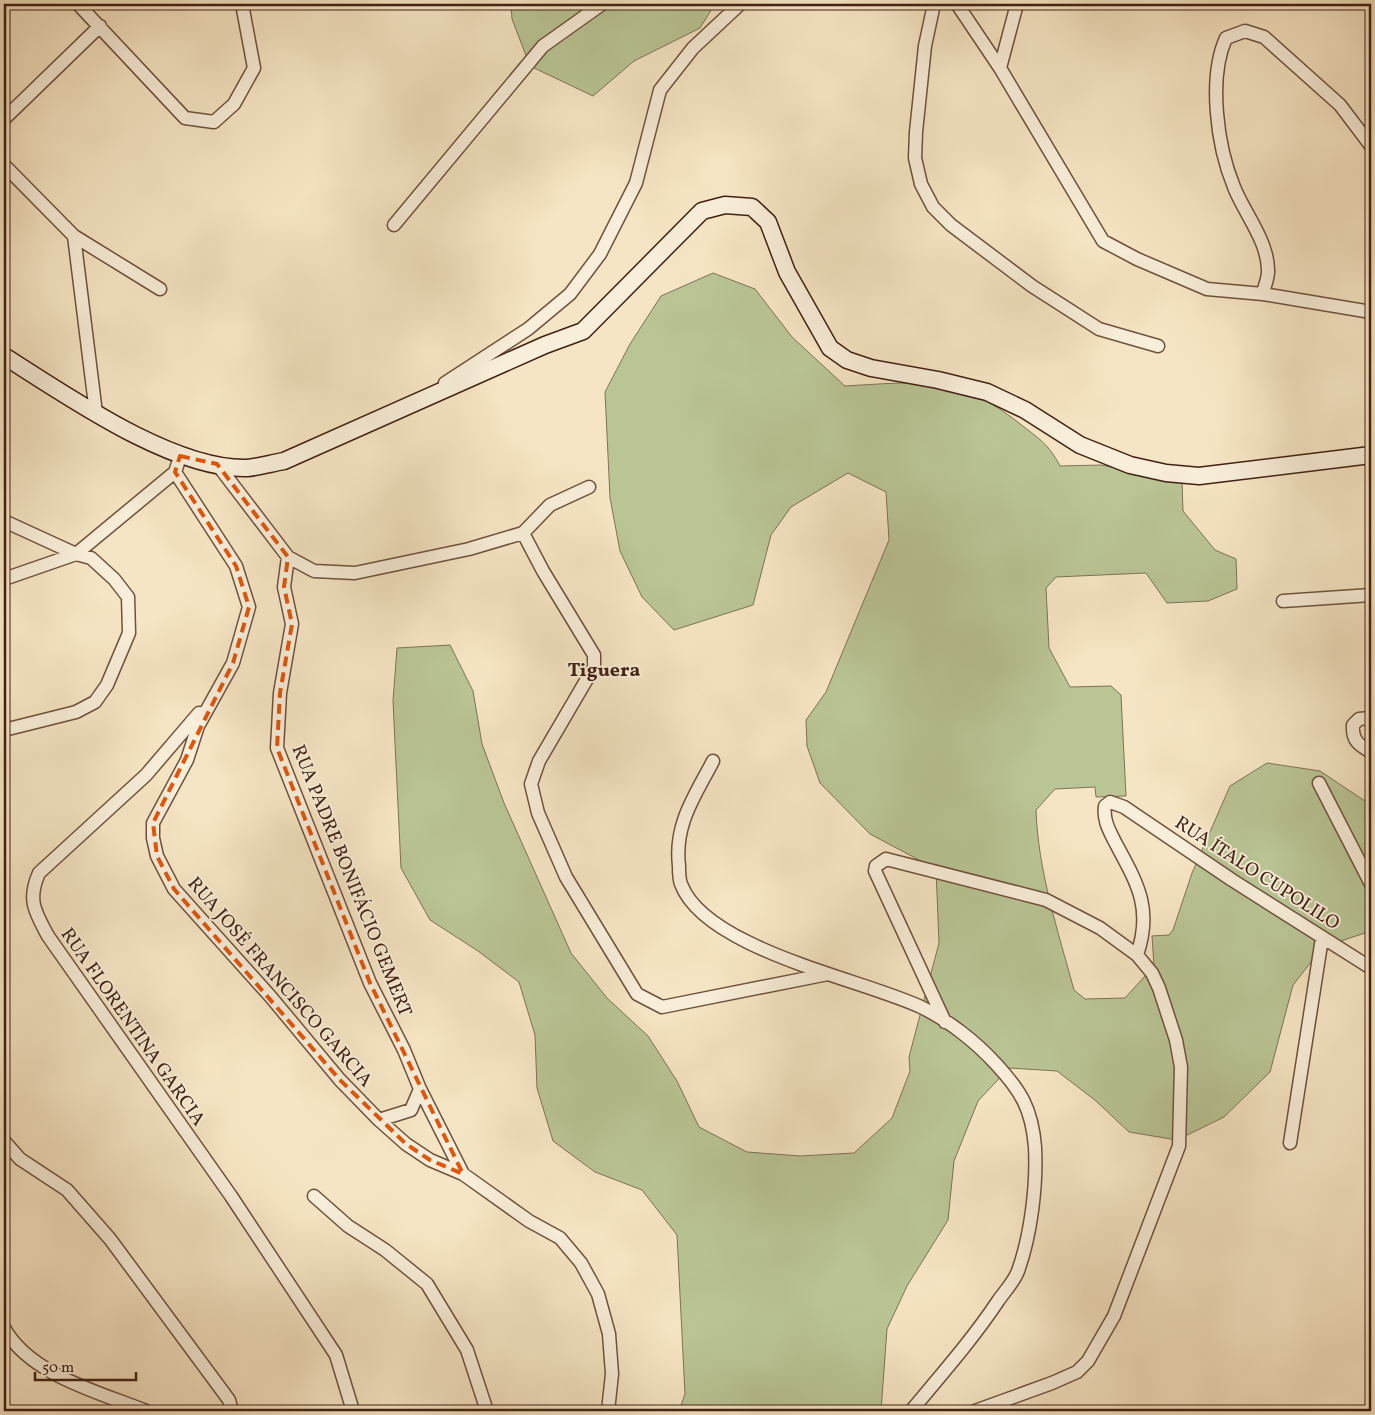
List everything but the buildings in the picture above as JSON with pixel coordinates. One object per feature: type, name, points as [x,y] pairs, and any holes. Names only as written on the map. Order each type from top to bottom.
[{"type":"main road","points":[[4,356],[178,464],[217,464],[247,468],[284,461],[546,345],[583,331],[695,216],[702,211],[725,205],[752,207],[768,222],[788,272],[830,348],[848,360],[871,368],[938,380],[987,392],[1025,410],[1080,445],[1130,465],[1166,474],[1200,476],[1371,455]]},
{"type":"street","points":[[78,4],[185,118],[214,122],[234,104],[254,68],[242,4]]},
{"type":"street","points":[[394,225],[543,46],[602,4]]},
{"type":"street","points":[[405,409],[528,329],[570,294],[600,254],[636,183],[660,90],[693,48],[740,4]]},
{"type":"street","points":[[934,4],[925,46],[915,158],[921,184],[933,207],[951,225],[1032,286],[1098,330],[1158,346]]},
{"type":"street","points":[[957,4],[1000,68],[1103,241],[1137,259],[1207,289],[1263,294],[1371,312]]},
{"type":"street","points":[[1000,68],[1017,4]]},
{"type":"street","points":[[4,119],[100,26]]},
{"type":"street","points":[[1263,294],[1268,271],[1263,248],[1233,187],[1221,145],[1217,104],[1219,53],[1226,38],[1245,31],[1264,37],[1340,105],[1371,146]]},
{"type":"street","points":[[4,165],[74,236],[160,289]]},
{"type":"street","points":[[74,236],[96,413]]},
{"type":"street","points":[[4,579],[76,554],[178,464]]},
{"type":"street","name":"RUA JOSÉ FRANCISCO GARCIA","points":[[178,464],[236,566],[249,607],[233,663],[198,726],[187,760],[153,823],[153,838],[157,856],[174,889],[270,996],[340,1080],[379,1120],[406,1144],[430,1160],[463,1174],[529,1221],[560,1238],[581,1262],[598,1294],[608,1334],[612,1374],[608,1411]]},
{"type":"street","points":[[217,464],[288,557],[314,571],[355,573],[470,549],[523,533],[550,505],[588,487]]},
{"type":"street","points":[[4,522],[76,554],[91,558],[114,579],[128,597],[129,633],[116,666],[95,702],[76,712],[4,730]]},
{"type":"street","points":[[523,533],[543,571],[594,655],[594,667],[539,761],[531,784],[538,813],[566,877],[638,994],[662,1007],[830,974]]},
{"type":"street","name":"RUA PADRE BONIFÁCIO GEMERT","points":[[288,557],[284,587],[292,624],[280,693],[277,748],[370,983],[463,1174]]},
{"type":"street","points":[[1283,601],[1371,595]]},
{"type":"street","name":"RUA FLORENTINA GARCIA","points":[[218,693],[146,775],[39,873],[33,887],[32,904],[48,936],[231,1196],[336,1355],[353,1411]]},
{"type":"street","points":[[1371,718],[1359,719],[1353,726],[1352,735],[1357,743],[1371,752]]},
{"type":"street","points":[[713,761],[681,823],[677,850],[681,884],[695,905],[717,926],[765,951],[922,1007],[982,1048],[1017,1087],[1033,1122],[1036,1170],[1030,1217],[1018,1273],[958,1356],[911,1411]]},
{"type":"street","points":[[1319,783],[1371,884]]},
{"type":"street","name":"RUA ÍTALO CUPOLILO","points":[[1137,955],[1144,926],[1143,900],[1133,874],[1104,818],[1107,804],[1114,803],[1124,807],[1232,880],[1371,968]]},
{"type":"street","points":[[945,1022],[875,871],[876,866],[886,859],[1046,900],[1100,928],[1137,955],[1152,973],[1159,988],[1176,1040],[1180,1067],[1179,1146],[1114,1316],[1088,1361],[1076,1372],[975,1411]]},
{"type":"street","points":[[1290,1142],[1322,938]]},
{"type":"street","points":[[379,1120],[411,1110],[420,1089]]},
{"type":"street","points":[[4,1141],[20,1159],[67,1190],[110,1239],[229,1400],[232,1411]]},
{"type":"street","points":[[314,1196],[348,1226],[384,1250],[427,1284],[467,1350],[487,1411]]},
{"type":"street","points":[[4,1328],[16,1348],[71,1383],[146,1411]]},
{"type":"highlighted area","points":[[180,456],[217,464],[288,557],[284,587],[292,624],[280,693],[277,748],[370,983],[463,1174],[430,1160],[406,1144],[340,1080],[174,889],[157,856],[153,823],[233,663],[249,607],[236,566],[175,472]]},
{"type":"green space","points":[[511,4],[715,4],[700,28],[634,61],[593,96],[530,66],[512,19]]},
{"type":"green space","points":[[713,273],[755,289],[792,337],[845,386],[916,383],[956,389],[976,396],[997,407],[1019,423],[1047,447],[1060,466],[1101,465],[1182,481],[1183,511],[1215,550],[1236,559],[1237,589],[1208,601],[1167,603],[1146,573],[1056,577],[1046,588],[1049,648],[1070,687],[1111,686],[1121,695],[1126,796],[1096,797],[1095,787],[1055,789],[1036,810],[1041,856],[1055,923],[1074,990],[1085,999],[1125,998],[1154,966],[1152,936],[1169,935],[1173,930],[1192,873],[1230,786],[1267,763],[1320,771],[1371,805],[1371,931],[1323,947],[1293,985],[1270,1072],[1224,1117],[1177,1140],[1129,1132],[1096,1101],[1057,1071],[1009,1068],[978,1101],[954,1161],[948,1220],[907,1286],[887,1329],[881,1411],[679,1411],[685,1394],[677,1235],[642,1190],[595,1172],[553,1141],[537,1088],[535,1035],[519,982],[478,951],[430,920],[401,868],[393,701],[397,648],[450,645],[473,691],[482,744],[504,803],[571,953],[607,998],[648,1036],[677,1081],[699,1127],[747,1152],[800,1156],[854,1153],[892,1118],[910,1071],[909,1057],[939,943],[936,869],[870,834],[820,783],[807,746],[806,720],[826,692],[889,540],[886,492],[848,473],[791,507],[771,535],[753,605],[674,630],[642,597],[620,551],[610,498],[605,392],[630,344],[661,296]]},
{"type":"district","name":"Tiguera","points":[[604,669]]}]
